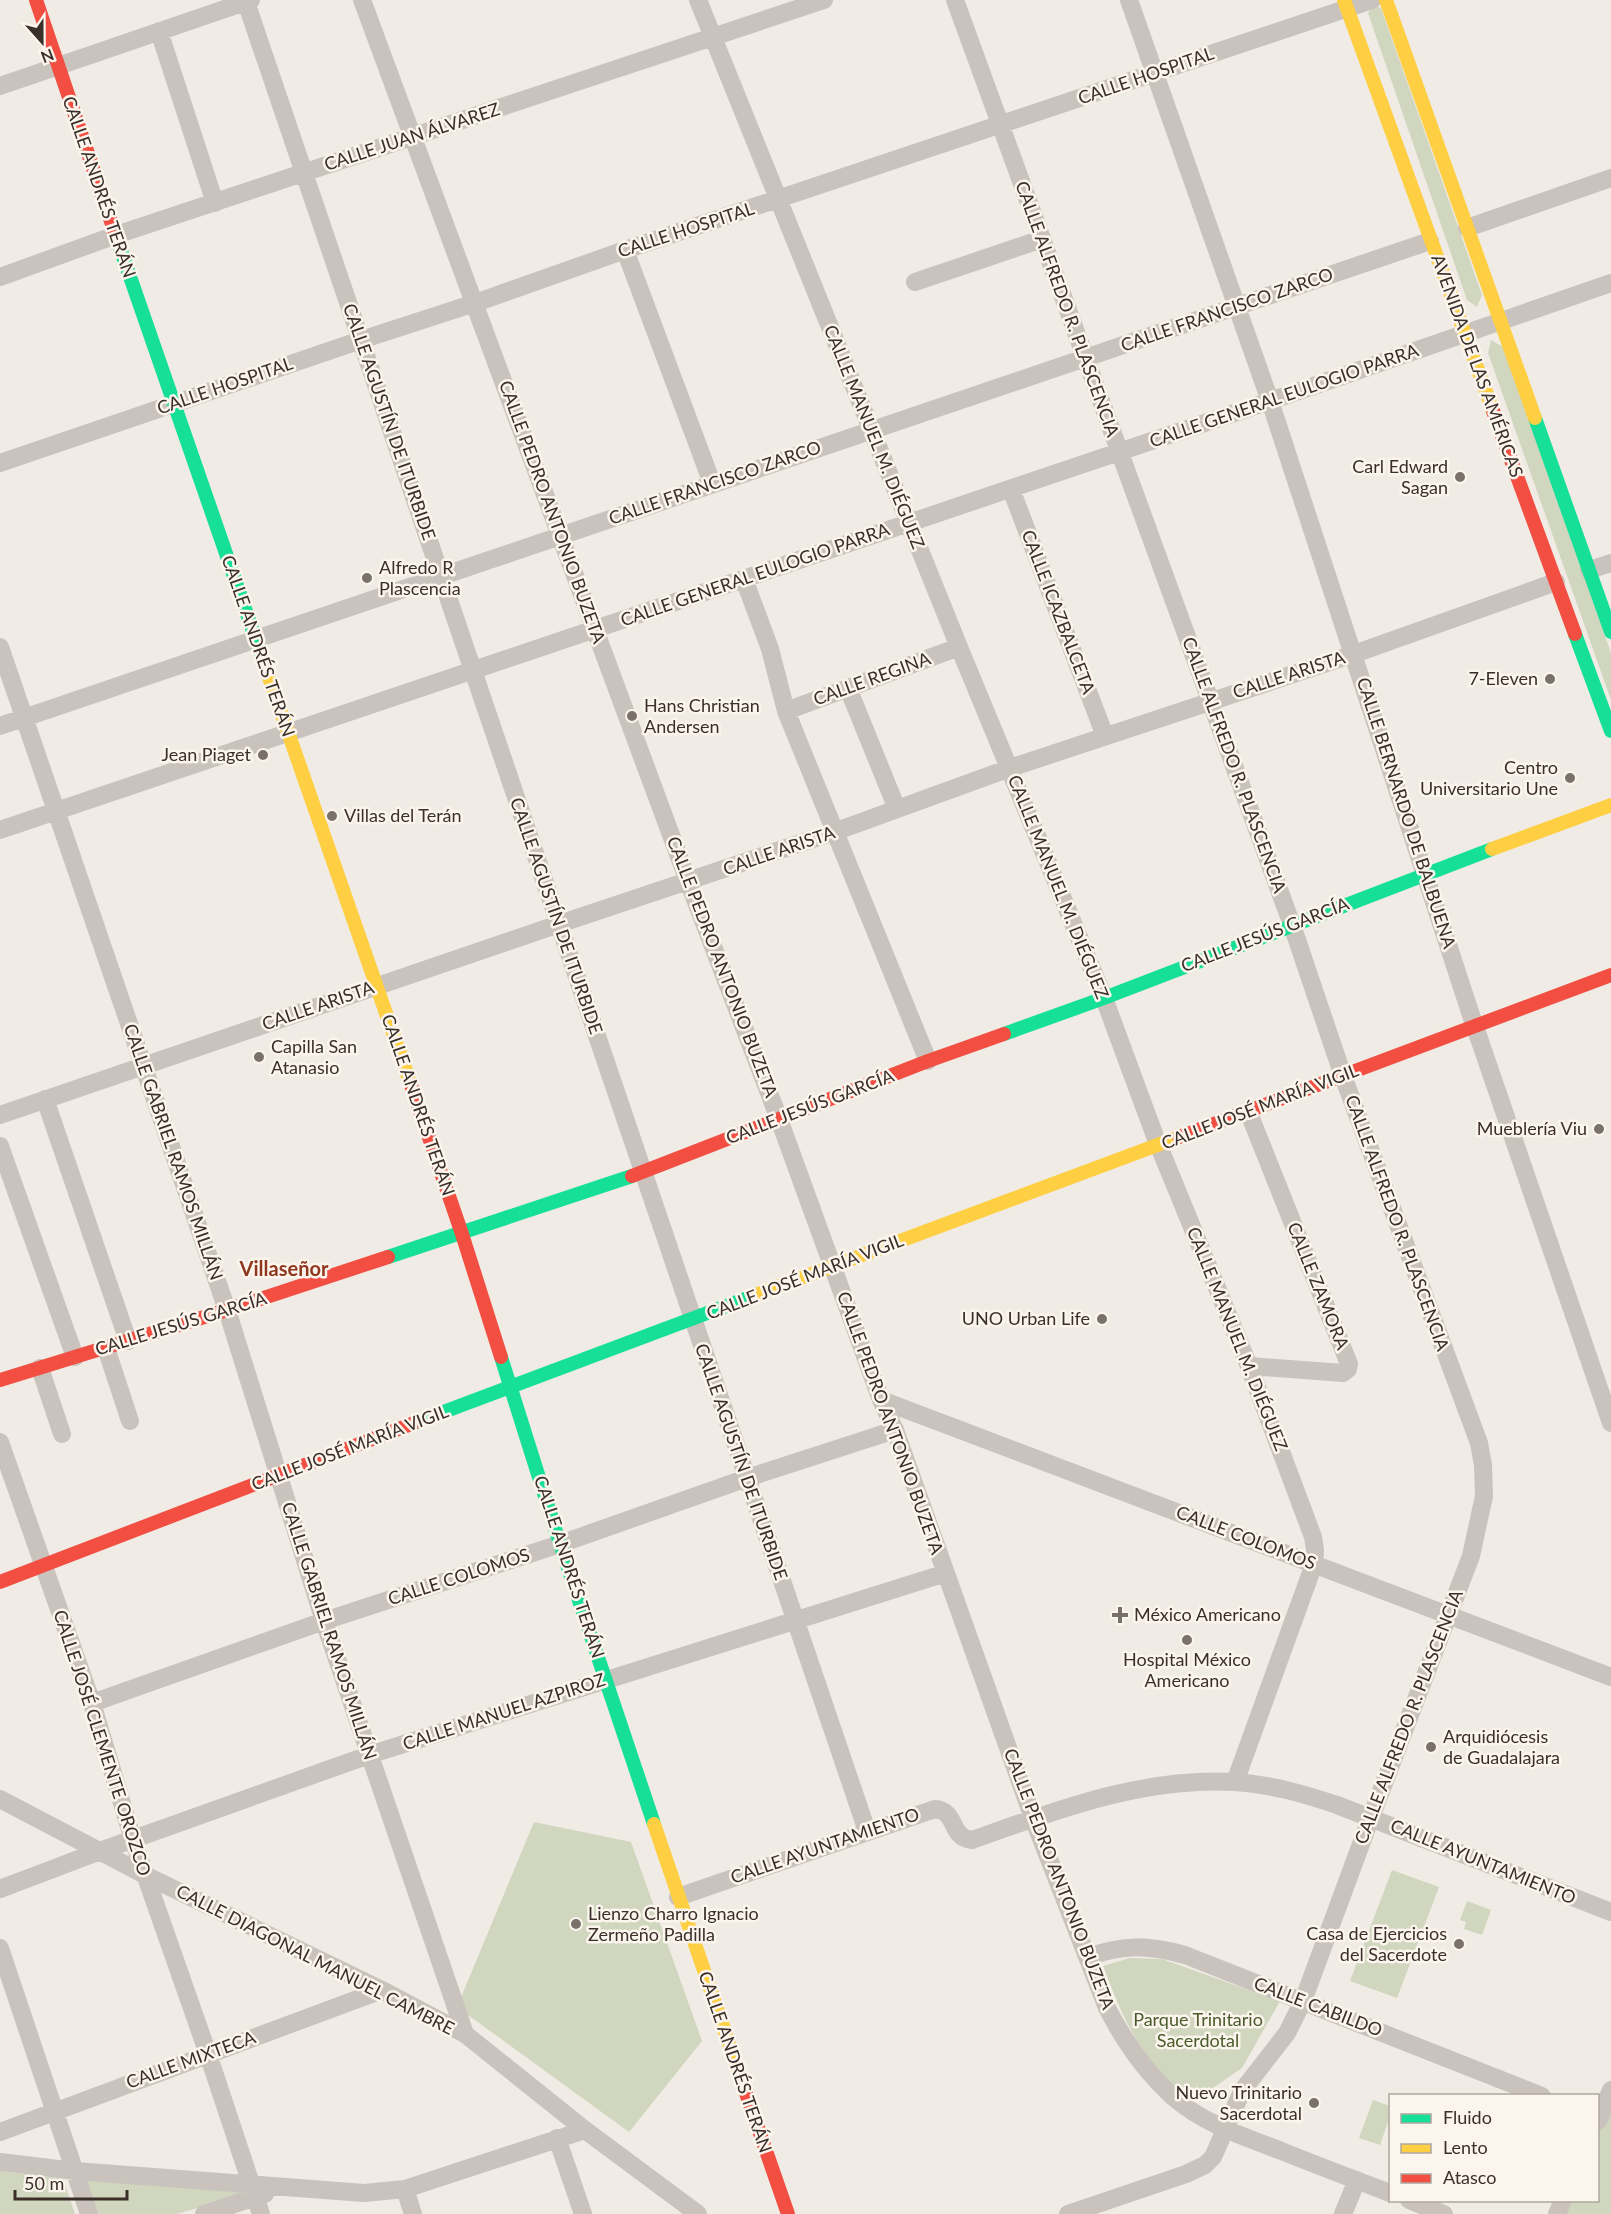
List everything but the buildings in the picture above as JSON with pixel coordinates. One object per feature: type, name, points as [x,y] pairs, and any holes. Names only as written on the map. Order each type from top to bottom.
[{"type":"street","name":"CALLE ANDRÉS TERÁN","points":[[36,0],[173,404],[378,986],[462,1234],[560,1544],[678,1897],[788,2214]]},
{"type":"street","name":"CALLE PEDRO ANTONIO BUZETA","points":[[362,0],[688,881],[779,1119],[881,1400],[895,1430],[1033,1818],[1117,2027],[1141,2064],[1173,2097],[1189,2109],[1226,2130],[1389,2193]]},
{"type":"street","name":"CALLE MANUEL M. DIÉGUEZ","points":[[698,0],[959,647],[1104,998],[1158,1145],[1249,1366],[1313,1536],[1314,1564],[1235,1782]]},
{"type":"street","name":"CALLE JUAN ÁLVAREZ","points":[[0,277],[116,235],[824,0]]},
{"type":"street","name":"CALLE ALFREDO R. PLASCENCIA","points":[[955,0],[1292,925],[1343,1076],[1479,1443],[1483,1465],[1484,1496],[1471,1556],[1303,2001],[1287,2033],[1242,2091],[1213,2157],[1206,2165],[1068,2214]]},
{"type":"street","name":"CALLE BERNARDO DE BALBUENA","points":[[1129,0],[1270,401],[1475,1026],[1611,1423]]},
{"type":"street","name":"CALLE HOSPITAL","points":[[0,463],[1154,73],[1346,4],[1372,0]]},
{"type":"street","name":"AVENIDA DE LAS AMÉRICAS","points":[[1386,0],[1611,632]]},
{"type":"street","points":[[0,86],[249,1]]},
{"type":"street","name":"CALLE AGUSTÍN DE ITURBIDE","points":[[249,1],[304,172],[441,578],[867,1831]]},
{"type":"street","name":"AVENIDA DE LAS AMÉRICAS","points":[[1346,4],[1430,241],[1611,731]]},
{"type":"street","points":[[159,31],[215,203]]},
{"type":"street","points":[[1467,228],[1611,178]]},
{"type":"street","points":[[915,282],[1042,238]]},
{"type":"street","name":"CALLE FRANCISCO ZARCO","points":[[0,726],[1430,241]]},
{"type":"street","points":[[625,250],[712,483]]},
{"type":"street","name":"CALLE GENERAL EULOGIO PARRA","points":[[0,830],[287,732],[473,672],[596,628],[1120,452],[1611,283]]},
{"type":"street","name":"CALLE ICAZBALCETA","points":[[1011,489],[1105,736]]},
{"type":"street","points":[[1589,570],[1611,563]]},
{"type":"street","points":[[744,579],[770,649],[786,711],[928,1061]]},
{"type":"street","name":"CALLE ARISTA","points":[[0,1115],[834,832],[1010,768],[1354,654],[1556,582]]},
{"type":"street","name":"CALLE GABRIEL RAMOS MILLÁN","points":[[0,647],[226,1310],[324,1621],[465,2034]]},
{"type":"street","name":"CALLE REGINA","points":[[786,711],[959,647]]},
{"type":"street","points":[[848,688],[897,809]]},
{"type":"street","name":"CALLE JESÚS GARCÍA","points":[[0,1380],[462,1234],[643,1172],[928,1061],[1104,998],[1426,873],[1611,805]]},
{"type":"street","name":"CALLE JOSÉ MARÍA VIGIL","points":[[0,1582],[279,1474],[1611,975]]},
{"type":"street","points":[[45,1100],[128,1341]]},
{"type":"street","name":"CALLE ZAMORA","points":[[1248,1111],[1349,1364],[1348,1369],[1343,1373],[1249,1366]]},
{"type":"street","points":[[0,1146],[75,1357]]},
{"type":"street","points":[[106,1348],[130,1421]]},
{"type":"street","points":[[40,1368],[62,1434]]},
{"type":"street","name":"CALLE COLOMOS","points":[[881,1400],[1611,1677]]},
{"type":"street","name":"CALLE COLOMOS","points":[[92,1703],[324,1621],[560,1544],[747,1478],[895,1430]]},
{"type":"street","name":"CALLE JOSÉ CLEMENTE OROZCO","points":[[0,1442],[92,1703],[133,1840],[256,2198]]},
{"type":"street","name":"CALLE MANUEL AZPIROZ","points":[[0,1889],[369,1755],[946,1573]]},
{"type":"street","name":"CALLE AYUNTAMIENTO","points":[[678,1897],[934,1809],[943,1810],[948,1814],[958,1833],[964,1839],[972,1840],[1089,1800],[1145,1787],[1235,1782],[1296,1792],[1371,1817],[1611,1912]]},
{"type":"street","name":"CALLE DIAGONAL MANUEL CAMBRE","points":[[0,1799],[145,1875],[382,1990],[465,2034],[585,2130],[698,2214]]},
{"type":"street","name":"CALLE CABILDO","points":[[1088,1957],[1107,1950],[1129,1946],[1160,1948],[1201,1961],[1537,2094]]},
{"type":"street","points":[[0,1948],[89,2214]]},
{"type":"street","name":"CALLE MIXTECA","points":[[0,2132],[382,1990]]},
{"type":"street","points":[[1599,2117],[1611,2090]]},
{"type":"street","points":[[204,2214],[286,2187],[364,2193],[405,2189],[585,2130]]},
{"type":"street","points":[[557,2139],[583,2214]]},
{"type":"street","points":[[0,2162],[256,2198]]},
{"type":"street","points":[[1342,2214],[1357,2180]]},
{"type":"street","points":[[405,2189],[413,2214]]},
{"type":"street","points":[[1414,2202],[1444,2214]]},
{"type":"green space","points":[[1373,5],[1381,8],[1482,295],[1477,307],[1467,300],[1368,13]]},
{"type":"green space","points":[[1491,340],[1503,347],[1611,653],[1611,700],[1488,353]]},
{"type":"green space","name":"Lienzo Charro Ignacio Zermeño Padilla","points":[[534,1822],[631,1842],[702,2041],[629,2132],[457,2007]]},
{"type":"green space","points":[[1392,1870],[1439,1887],[1397,1998],[1350,1981]]},
{"type":"green space","points":[[1467,1901],[1491,1910],[1482,1935],[1464,1929],[1466,1922],[1460,1920]]},
{"type":"green space","name":"Parque Trinitario Sacerdotal","points":[[1130,1958],[1162,1959],[1280,2001],[1242,2068],[1194,2101],[1167,2079],[1149,2059],[1133,2034],[1103,1966]]},
{"type":"green space","points":[[1373,2100],[1389,2106],[1389,2119],[1380,2145],[1359,2138]]},
{"type":"green space","points":[[1608,2109],[1611,2110],[1611,2214],[1562,2214],[1568,2202],[1599,2202],[1599,2130]]},
{"type":"green space","points":[[0,2171],[63,2179],[75,2214],[0,2214]]},
{"type":"green space","points":[[84,2178],[249,2193],[177,2214],[97,2214]]},
{"type":"traffic: fast","points":[[118,242],[265,666]]},
{"type":"traffic: fast","points":[[1535,418],[1611,632]]},
{"type":"traffic: fast","points":[[1575,634],[1611,731]]},
{"type":"traffic: fast","points":[[1004,1034],[1492,849]]},
{"type":"traffic: fast","points":[[388,1257],[632,1176]]},
{"type":"traffic: fast","points":[[414,1423],[758,1294]]},
{"type":"traffic: fast","points":[[501,1357],[560,1544],[654,1824]]},
{"type":"traffic: slow","points":[[1344,0],[1493,411]]},
{"type":"traffic: slow","points":[[1386,0],[1535,418]]},
{"type":"traffic: slow","points":[[265,666],[411,1085]]},
{"type":"traffic: slow","points":[[1492,849],[1611,805]]},
{"type":"traffic: slow","points":[[758,1294],[1179,1137]]},
{"type":"traffic: slow","points":[[654,1824],[740,2076]]},
{"type":"traffic: jam","points":[[36,0],[118,242]]},
{"type":"traffic: jam","points":[[1493,411],[1575,634]]},
{"type":"traffic: jam","points":[[1179,1137],[1611,975]]},
{"type":"traffic: jam","points":[[632,1176],[928,1061],[1004,1034]]},
{"type":"traffic: jam","points":[[411,1085],[501,1357]]},
{"type":"traffic: jam","points":[[0,1380],[227,1310],[388,1257]]},
{"type":"traffic: jam","points":[[0,1582],[414,1423]]},
{"type":"traffic: jam","points":[[740,2076],[788,2214]]},
{"type":"place","name":"Carl Edward Sagan","points":[[1460,477]]},
{"type":"place","name":"Alfredo R Plascencia","points":[[367,578]]},
{"type":"place","name":"7-Eleven","points":[[1550,679]]},
{"type":"place","name":"Hans Christian Andersen","points":[[632,716]]},
{"type":"place","name":"Jean Piaget","points":[[263,755]]},
{"type":"place","name":"Centro Universitario Une","points":[[1570,778]]},
{"type":"place","name":"Villas del Terán","points":[[332,816]]},
{"type":"place","name":"Capilla San Atanasio","points":[[259,1057]]},
{"type":"place","name":"Mueblería Viu","points":[[1599,1129]]},
{"type":"place","name":"UNO Urban Life","points":[[1102,1319]]},
{"type":"place","name":"México Americano","points":[[1120,1615]]},
{"type":"place","name":"Hospital México Americano","points":[[1187,1640]]},
{"type":"place","name":"Arquidiócesis de Guadalajara","points":[[1431,1747]]},
{"type":"place","name":"Lienzo Charro Ignacio Zermeño Padilla","points":[[576,1924]]},
{"type":"place","name":"Casa de Ejercicios del Sacerdote","points":[[1459,1944]]},
{"type":"place","name":"Nuevo Trinitario Sacerdotal","points":[[1314,2103]]},
{"type":"district","name":"Villaseñor","points":[[284,1269]]}]
